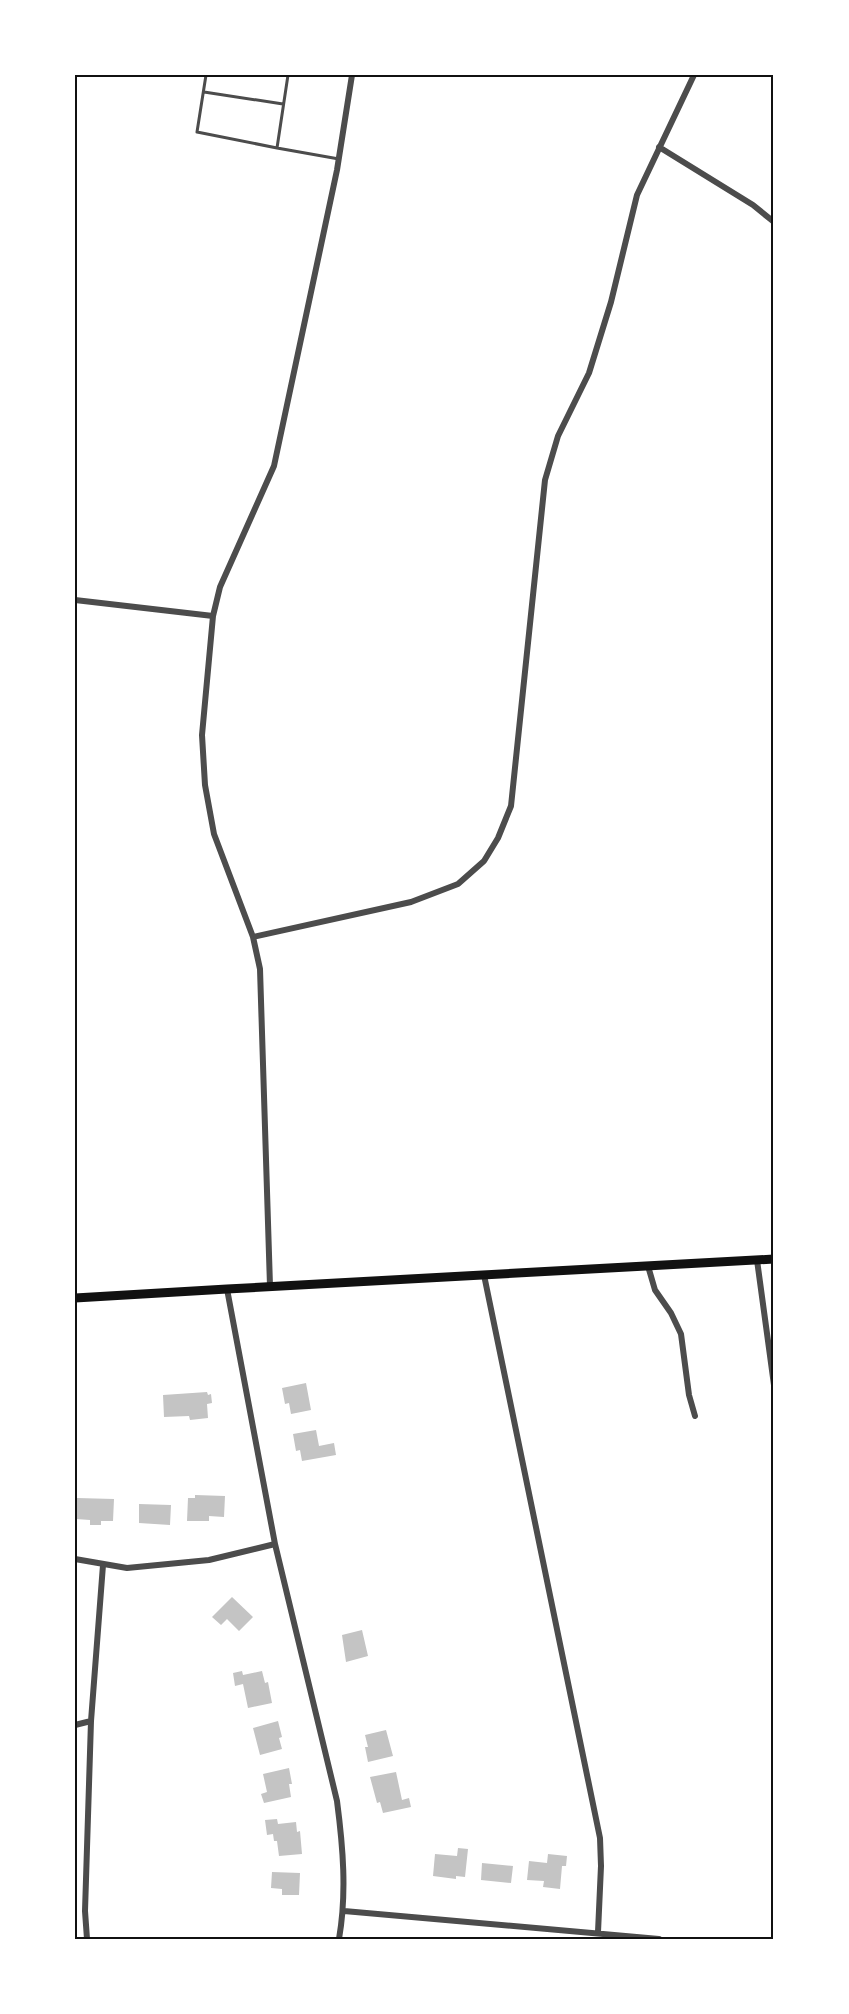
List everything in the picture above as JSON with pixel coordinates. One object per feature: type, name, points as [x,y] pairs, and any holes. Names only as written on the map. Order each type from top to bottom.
[{"type":"main road","points":[[75,1298],[774,1259]]},
{"type":"street","points":[[270,1286],[260,969],[254,937],[214,834],[205,785],[202,735],[213,616],[220,587],[274,466],[339,159],[352,75]]},
{"type":"street","points":[[254,937],[411,902],[458,884],[484,861],[498,838],[511,806],[545,480],[558,436],[590,373],[638,195],[694,75]]},
{"type":"street","points":[[659,147],[753,205],[774,222]]},
{"type":"street","points":[[75,600],[213,616]]},
{"type":"street","points":[[757,1260],[774,1385]]},
{"type":"street","points":[[648,1266],[655,1290],[671,1313],[681,1334],[694,1416]]},
{"type":"street","points":[[484,1275],[600,1838],[602,1866],[598,1932]]},
{"type":"street","points":[[226,1288],[275,1544],[337,1801],[342,1840],[344,1911],[339,1939]]},
{"type":"street","points":[[75,1559],[128,1568],[209,1560],[275,1544]]},
{"type":"street","points":[[87,1939],[85,1911],[91,1721],[103,1565]]},
{"type":"street","points":[[75,1725],[91,1721]]},
{"type":"street","points":[[344,1911],[659,1939]]},
{"type":"lane","points":[[206,75],[197,132],[339,159]]},
{"type":"lane","points":[[277,148],[288,75]]},
{"type":"lane","points":[[204,92],[283,104]]},
{"type":"building","points":[[306,1383],[311,1410],[291,1414],[289,1403],[285,1404],[282,1388]]},
{"type":"building","points":[[207,1392],[208,1395],[211,1394],[212,1403],[207,1404],[208,1418],[190,1420],[189,1416],[164,1417],[163,1395]]},
{"type":"building","points":[[316,1430],[319,1446],[334,1443],[336,1455],[302,1461],[300,1450],[296,1451],[293,1434]]},
{"type":"building","points":[[195,1495],[225,1496],[224,1517],[209,1516],[209,1521],[187,1521],[188,1498],[195,1498]]},
{"type":"building","points":[[77,1498],[114,1499],[113,1521],[101,1521],[101,1525],[90,1525],[90,1520],[76,1519]]},
{"type":"building","points":[[139,1504],[171,1505],[170,1525],[139,1523]]},
{"type":"building","points":[[232,1597],[253,1617],[239,1631],[227,1619],[221,1625],[212,1617]]},
{"type":"building","points":[[362,1630],[368,1656],[346,1662],[342,1635]]},
{"type":"building","points":[[242,1671],[243,1675],[262,1671],[265,1683],[268,1682],[272,1703],[248,1708],[243,1684],[235,1686],[233,1673]]},
{"type":"building","points":[[278,1721],[282,1749],[260,1755],[253,1728]]},
{"type":"building","points":[[386,1730],[393,1756],[368,1762],[365,1735]]},
{"type":"building","points":[[289,1768],[292,1784],[289,1784],[291,1797],[264,1803],[261,1794],[267,1792],[263,1774]]},
{"type":"building","points":[[396,1772],[402,1800],[409,1798],[411,1807],[383,1813],[380,1802],[377,1803],[370,1777]]},
{"type":"building","points":[[277,1819],[278,1824],[296,1822],[297,1832],[300,1831],[302,1854],[279,1856],[277,1841],[274,1841],[273,1834],[267,1835],[265,1820]]},
{"type":"building","points":[[458,1848],[468,1849],[465,1877],[456,1876],[456,1879],[433,1876],[435,1854],[457,1856]]},
{"type":"building","points":[[548,1854],[567,1856],[566,1866],[562,1866],[560,1889],[543,1887],[544,1881],[527,1880],[529,1861],[547,1863]]},
{"type":"building","points":[[482,1863],[513,1866],[511,1883],[481,1880]]},
{"type":"building","points":[[272,1872],[300,1873],[299,1895],[282,1895],[282,1889],[271,1888]]}]
